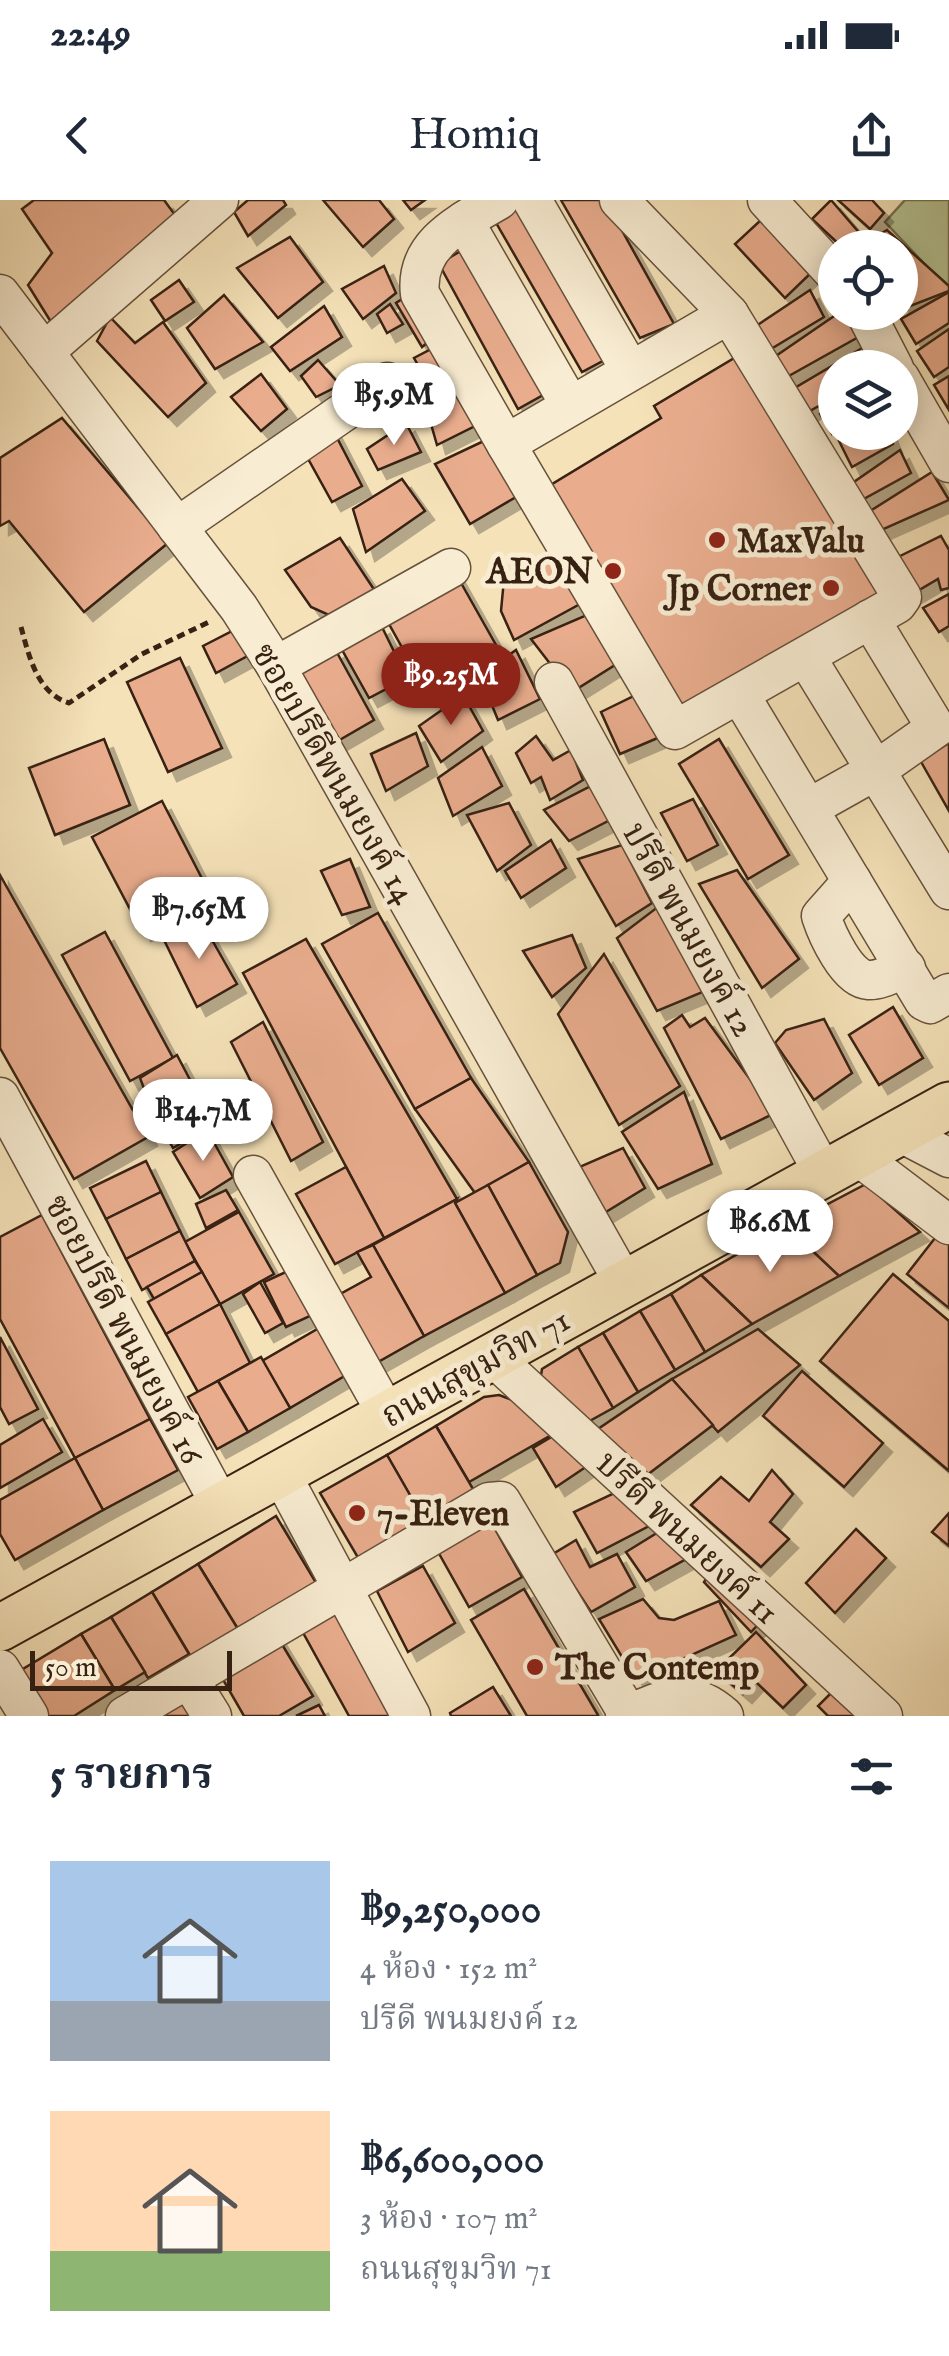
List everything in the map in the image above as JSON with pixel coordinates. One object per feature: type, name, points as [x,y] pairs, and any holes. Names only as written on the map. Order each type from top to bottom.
[{"type":"main road","name":"ถนนสุขุมวิท 71","points":[[0,1628],[949,1106]]},
{"type":"street","points":[[44,352],[220,200]]},
{"type":"street","points":[[499,200],[464,221],[427,252],[417,272],[420,294],[675,730],[685,728],[870,620],[902,597],[729,314],[619,200]]},
{"type":"street","points":[[532,200],[630,370]]},
{"type":"street","points":[[767,200],[818,256]]},
{"type":"street","points":[[464,221],[570,405]]},
{"type":"street","name":"ซอยปรีดีพนมยงค์ 14","points":[[0,294],[239,608],[276,666],[624,1283]]},
{"type":"street","points":[[506,444],[729,314]]},
{"type":"street","points":[[177,527],[387,382]]},
{"type":"street","points":[[918,409],[949,463]]},
{"type":"street","points":[[276,666],[451,568]]},
{"type":"street","points":[[809,808],[875,771],[936,728],[870,620]]},
{"type":"street","points":[[806,657],[949,890]]},
{"type":"street","name":"ปรีดี พนมยงค์ 12","points":[[554,682],[842,1166]]},
{"type":"street","points":[[740,696],[852,881],[821,916],[849,968],[860,979],[872,981],[906,968],[924,1002],[944,1006]]},
{"type":"street","name":"ซอยปรีดี พนมยงค์ 16","points":[[4,1115],[222,1508]]},
{"type":"street","points":[[901,1133],[949,1158]]},
{"type":"street","points":[[842,1166],[949,1226]]},
{"type":"street","points":[[253,1175],[388,1416]]},
{"type":"street","name":"ปรีดี พนมยงค์ 11","points":[[494,1358],[883,1716]]},
{"type":"street","points":[[281,1474],[412,1716]]},
{"type":"street","points":[[125,1716],[489,1502],[501,1501],[626,1715],[676,1696],[706,1700],[724,1716]]},
{"type":"street","points":[[0,1669],[29,1716]]},
{"type":"street","points":[[189,1679],[212,1716]]},
{"type":"path","points":[[21,627],[34,669],[55,699],[69,704],[142,654],[239,608]]},
{"type":"green space","points":[[905,200],[949,200],[949,290],[918,257],[918,230],[893,230],[885,222]]},
{"type":"building","points":[[34,200],[164,200],[175,215],[51,322],[28,285],[52,253],[22,209]]},
{"type":"building","points":[[248,200],[283,200],[286,205],[248,236],[234,212]]},
{"type":"building","points":[[323,200],[379,200],[394,219],[363,247]]},
{"type":"building","points":[[403,200],[425,200],[411,210]]},
{"type":"building","points":[[561,200],[605,200],[674,324],[640,338]]},
{"type":"building","points":[[831,200],[857,230],[824,230],[812,219]]},
{"type":"building","points":[[838,200],[872,200],[884,213],[870,229]]},
{"type":"building","points":[[525,203],[612,356],[582,372],[495,221]]},
{"type":"building","points":[[762,219],[813,271],[785,298],[735,244]]},
{"type":"building","points":[[290,237],[323,282],[278,318],[237,268]]},
{"type":"building","points":[[469,246],[552,390],[518,409],[439,264]]},
{"type":"building","points":[[918,258],[949,286],[949,291],[918,303]]},
{"type":"building","points":[[384,266],[396,293],[363,319],[342,289]]},
{"type":"building","points":[[179,280],[194,302],[165,321],[151,300]]},
{"type":"building","points":[[810,290],[818,305],[818,321],[766,352],[756,326]]},
{"type":"building","points":[[949,292],[949,323],[916,344],[908,330],[918,330],[918,309]]},
{"type":"building","points":[[410,294],[438,334],[422,347],[396,303]]},
{"type":"building","points":[[224,295],[263,342],[215,369],[187,328]]},
{"type":"building","points":[[390,304],[403,324],[387,333],[377,314]]},
{"type":"building","points":[[324,306],[342,337],[290,371],[271,347]]},
{"type":"building","points":[[110,317],[135,343],[163,322],[206,383],[168,417],[97,341]]},
{"type":"building","points":[[818,327],[860,330],[862,335],[835,350],[818,350],[818,360],[778,382],[770,360]]},
{"type":"building","points":[[949,329],[949,367],[934,377],[918,350]]},
{"type":"building","points":[[439,345],[453,369],[427,381],[414,358]]},
{"type":"building","name":"MaxValu","points":[[746,351],[890,592],[680,717],[544,489],[661,418],[654,406]]},
{"type":"building","points":[[318,360],[340,385],[316,397],[301,376]]},
{"type":"building","points":[[261,374],[287,409],[261,431],[231,397]]},
{"type":"building","points":[[818,374],[818,406],[806,413],[793,389]]},
{"type":"building","points":[[949,376],[949,410],[934,385]]},
{"type":"building","points":[[452,391],[479,424],[437,445],[423,396]]},
{"type":"building","points":[[62,418],[168,543],[84,612],[9,521],[0,526],[0,458]]},
{"type":"building","points":[[406,423],[421,452],[378,470],[367,449]]},
{"type":"building","points":[[333,430],[362,486],[332,502],[306,455]]},
{"type":"building","points":[[488,439],[516,497],[470,524],[435,464]]},
{"type":"building","points":[[844,450],[882,450],[852,467]]},
{"type":"building","points":[[900,450],[911,473],[860,501],[851,484]]},
{"type":"building","points":[[932,472],[949,500],[877,532],[867,513]]},
{"type":"building","points":[[402,479],[425,511],[366,552],[353,509]]},
{"type":"building","points":[[941,536],[949,550],[949,588],[941,590],[938,579],[909,596],[892,560]]},
{"type":"building","points":[[340,538],[379,597],[331,616],[311,607],[285,570]]},
{"type":"building","points":[[557,556],[580,604],[514,640],[501,611],[504,579]]},
{"type":"building","points":[[456,574],[496,645],[424,687],[384,615]]},
{"type":"building","points":[[949,594],[949,626],[939,632],[923,608]]},
{"type":"building","points":[[589,614],[615,665],[572,692],[531,639]]},
{"type":"building","points":[[381,625],[407,678],[369,698],[341,648]]},
{"type":"building","points":[[240,627],[253,653],[216,673],[203,646]]},
{"type":"building","points":[[335,649],[374,720],[336,742],[299,671]]},
{"type":"building","points":[[516,650],[540,699],[498,720],[480,676]]},
{"type":"building","points":[[180,658],[222,748],[168,772],[127,682]]},
{"type":"building","points":[[638,694],[660,737],[620,754],[601,712]]},
{"type":"building","points":[[463,695],[483,731],[441,762],[419,726]]},
{"type":"building","points":[[416,733],[428,766],[386,791],[371,754]]},
{"type":"building","points":[[536,736],[553,760],[571,750],[583,780],[550,800],[541,777],[531,783],[516,753]]},
{"type":"building","points":[[104,739],[130,805],[55,835],[29,768]]},
{"type":"building","points":[[719,739],[789,855],[748,879],[679,764]]},
{"type":"building","points":[[949,743],[949,811],[920,760]]},
{"type":"building","points":[[482,747],[502,786],[453,816],[438,778]]},
{"type":"building","points":[[591,786],[612,819],[569,841],[544,810]]},
{"type":"building","points":[[693,799],[718,845],[687,861],[661,813]]},
{"type":"building","points":[[162,801],[211,896],[142,932],[92,837]]},
{"type":"building","points":[[509,803],[531,845],[497,871],[467,815]]},
{"type":"building","points":[[551,840],[566,868],[521,898],[505,871]]},
{"type":"building","points":[[622,845],[652,903],[616,926],[578,859]]},
{"type":"building","points":[[350,859],[370,907],[342,915],[321,871]]},
{"type":"building","points":[[737,870],[799,959],[762,988],[699,884]]},
{"type":"building","points":[[0,875],[148,1137],[74,1179],[0,1048]]},
{"type":"building","points":[[663,903],[710,989],[657,1011],[617,938]]},
{"type":"building","points":[[378,913],[471,1078],[415,1109],[322,944]]},
{"type":"building","points":[[199,917],[237,984],[197,1007],[163,938]]},
{"type":"building","points":[[105,932],[173,1058],[130,1081],[62,955]]},
{"type":"building","points":[[572,935],[586,968],[552,997],[523,951]]},
{"type":"building","points":[[306,939],[457,1199],[384,1238],[243,973]]},
{"type":"building","points":[[604,954],[680,1086],[619,1125],[558,1014]]},
{"type":"building","points":[[893,1007],[923,1058],[879,1085],[849,1035]]},
{"type":"building","points":[[682,1015],[690,1027],[705,1018],[775,1113],[721,1139],[664,1028]]},
{"type":"building","points":[[824,1019],[852,1073],[814,1100],[775,1043],[786,1030]]},
{"type":"building","points":[[263,1022],[323,1142],[291,1161],[231,1042]]},
{"type":"building","points":[[177,1055],[199,1097],[156,1120],[140,1078]]},
{"type":"building","points":[[471,1078],[529,1162],[475,1193],[415,1109]]},
{"type":"building","points":[[684,1092],[712,1164],[658,1189],[622,1132]]},
{"type":"building","points":[[199,1107],[209,1127],[173,1148],[162,1128]]},
{"type":"building","points":[[207,1130],[233,1177],[200,1198],[173,1152]]},
{"type":"building","points":[[623,1148],[645,1188],[601,1215],[577,1168]]},
{"type":"building","points":[[146,1161],[161,1192],[106,1219],[90,1188]]},
{"type":"building","points":[[529,1162],[568,1232],[560,1263],[537,1275],[488,1185]]},
{"type":"building","points":[[346,1167],[384,1238],[335,1264],[296,1194]]},
{"type":"building","points":[[866,1184],[920,1232],[839,1276],[786,1226]]},
{"type":"building","points":[[488,1185],[537,1275],[505,1293],[455,1203]]},
{"type":"building","points":[[226,1190],[238,1210],[206,1228],[196,1204]]},
{"type":"building","points":[[161,1192],[180,1231],[126,1259],[106,1219]]},
{"type":"building","points":[[457,1199],[455,1203],[505,1293],[424,1336],[373,1245]]},
{"type":"building","points":[[239,1212],[274,1274],[220,1304],[185,1242]]},
{"type":"building","points":[[42,1215],[150,1419],[75,1458],[0,1319],[0,1237]]},
{"type":"building","points":[[786,1226],[839,1276],[752,1324],[701,1275]]},
{"type":"building","points":[[942,1229],[949,1235],[949,1308],[907,1274]]},
{"type":"building","points":[[180,1231],[195,1261],[142,1290],[126,1259]]},
{"type":"building","points":[[373,1245],[424,1336],[371,1366],[333,1298],[371,1277],[357,1252]]},
{"type":"building","points":[[195,1261],[202,1272],[154,1299],[147,1287]]},
{"type":"building","points":[[288,1271],[310,1316],[286,1327],[264,1282]]},
{"type":"building","points":[[202,1272],[220,1304],[166,1334],[148,1302]]},
{"type":"building","points":[[893,1274],[949,1321],[949,1471],[820,1361]]},
{"type":"building","points":[[701,1275],[752,1324],[705,1352],[671,1294]]},
{"type":"building","points":[[260,1282],[283,1323],[265,1333],[243,1294]]},
{"type":"building","points":[[671,1294],[705,1352],[675,1370],[640,1311]]},
{"type":"building","points":[[220,1304],[250,1363],[198,1392],[166,1334]]},
{"type":"building","points":[[640,1311],[675,1370],[638,1392],[603,1333]]},
{"type":"building","points":[[326,1324],[353,1371],[290,1408],[262,1361]]},
{"type":"building","points":[[758,1329],[800,1365],[718,1432],[672,1379]]},
{"type":"building","points":[[603,1333],[638,1392],[613,1408],[578,1347]]},
{"type":"building","points":[[0,1337],[38,1409],[9,1424],[0,1407]]},
{"type":"building","points":[[578,1347],[613,1408],[586,1423],[540,1382],[542,1369]]},
{"type":"building","points":[[261,1357],[290,1408],[248,1432],[218,1381]]},
{"type":"building","points":[[802,1371],[883,1443],[844,1487],[763,1416]]},
{"type":"building","points":[[672,1379],[713,1425],[647,1475],[598,1429]]},
{"type":"building","points":[[218,1381],[248,1432],[217,1449],[188,1397]]},
{"type":"building","points":[[499,1395],[515,1401],[553,1434],[469,1482],[436,1426],[484,1397]]},
{"type":"building","points":[[43,1419],[62,1452],[0,1488],[0,1445]]},
{"type":"building","points":[[150,1419],[178,1470],[103,1510],[75,1458]]},
{"type":"building","points":[[578,1421],[608,1452],[556,1487],[533,1448]]},
{"type":"building","points":[[436,1426],[476,1494],[426,1523],[387,1455]]},
{"type":"building","points":[[387,1455],[426,1523],[360,1561],[320,1493]]},
{"type":"building","points":[[75,1458],[103,1510],[15,1560],[0,1534],[0,1500]]},
{"type":"building","points":[[772,1470],[793,1494],[770,1522],[789,1539],[761,1567],[691,1505],[721,1477],[749,1501]]},
{"type":"building","points":[[627,1487],[651,1525],[597,1553],[574,1512]]},
{"type":"building","points":[[949,1513],[949,1546],[932,1532]]},
{"type":"building","points":[[276,1516],[318,1586],[241,1634],[198,1564]]},
{"type":"building","points":[[490,1520],[522,1577],[469,1607],[437,1550]]},
{"type":"building","points":[[665,1528],[688,1558],[646,1581],[626,1552]]},
{"type":"building","points":[[856,1529],[886,1558],[835,1613],[806,1583]]},
{"type":"building","points":[[576,1540],[590,1567],[617,1554],[635,1587],[591,1612],[553,1554]]},
{"type":"building","points":[[198,1564],[241,1634],[194,1662],[152,1592]]},
{"type":"building","points":[[423,1566],[455,1623],[408,1652],[377,1591]]},
{"type":"building","points":[[713,1568],[768,1614],[751,1632],[704,1582]]},
{"type":"building","name":"The Contemp","points":[[524,1589],[598,1715],[527,1716],[471,1620]]},
{"type":"building","points":[[152,1592],[189,1654],[148,1678],[111,1617]]},
{"type":"building","points":[[643,1599],[659,1618],[674,1620],[719,1601],[736,1635],[636,1680],[599,1619]]},
{"type":"building","points":[[343,1608],[401,1716],[349,1716],[301,1629]]},
{"type":"building","points":[[111,1617],[145,1672],[115,1690],[81,1634]]},
{"type":"building","points":[[756,1632],[806,1685],[783,1708],[755,1681],[743,1694],[716,1671]]},
{"type":"building","points":[[81,1634],[115,1690],[74,1716],[46,1716],[18,1672]]},
{"type":"building","points":[[277,1636],[313,1696],[279,1716],[244,1716],[218,1671]]},
{"type":"building","points":[[184,1687],[201,1716],[140,1716]]},
{"type":"building","points":[[493,1687],[511,1716],[451,1716],[450,1713]]},
{"type":"building","points":[[834,1690],[861,1716],[828,1716],[818,1706]]},
{"type":"building","points":[[319,1705],[325,1716],[296,1716]]},
{"type":"place","name":"MaxValu","points":[[717,540]]},
{"type":"place","name":"AEON","points":[[613,571]]},
{"type":"place","name":"Jp Corner","points":[[831,588]]},
{"type":"place","name":"7-Eleven","points":[[357,1513]]},
{"type":"place","name":"The Contemp","points":[[535,1667]]}]
